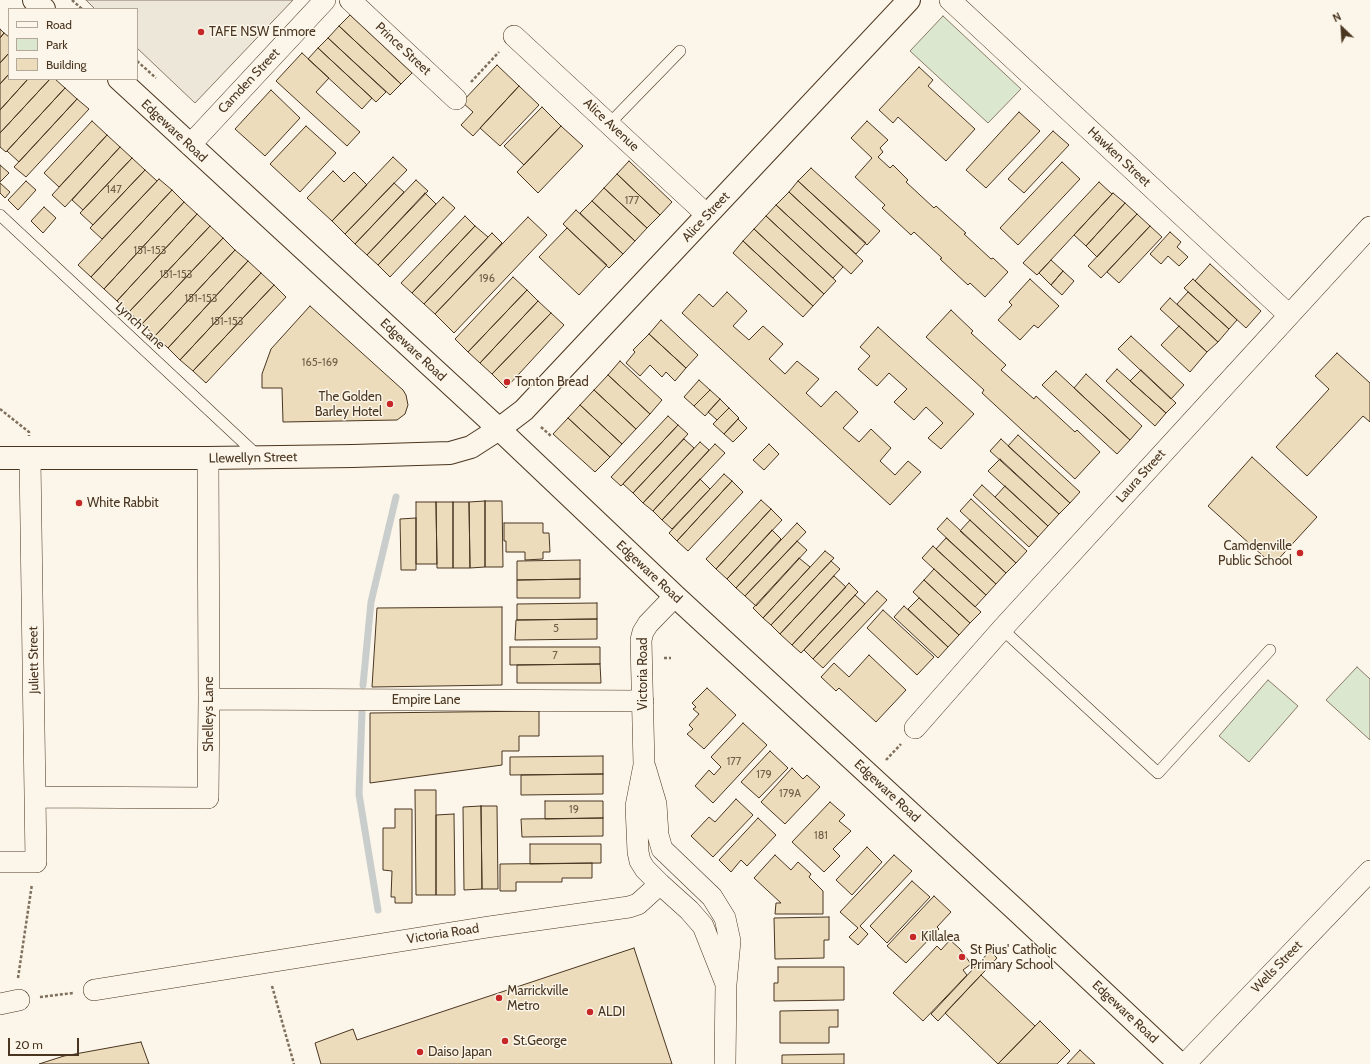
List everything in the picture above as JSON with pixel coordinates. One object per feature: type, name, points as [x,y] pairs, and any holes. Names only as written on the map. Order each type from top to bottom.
[{"type":"main road","points":[[34,0],[43,8]]},
{"type":"main road","name":"Alice Street","points":[[499,429],[528,406],[909,0]]},
{"type":"main road","name":"Edgeware Road","points":[[120,80],[499,429],[675,596],[1180,1064]]},
{"type":"main road","name":"Llewellyn Street","points":[[0,458],[260,458],[450,454],[471,447],[499,429]]},
{"type":"street","name":"Camden Street","points":[[190,145],[324,0]]},
{"type":"street","name":"Prince Street","points":[[350,0],[456,99]]},
{"type":"street","name":"Hawken Street","points":[[950,0],[1289,315]]},
{"type":"street","name":"Alice Avenue","points":[[514,36],[707,215]]},
{"type":"street","name":"Laura Street","points":[[915,728],[1002,629],[1370,227]]},
{"type":"street","name":"Juliett Street","points":[[30,458],[36,862]]},
{"type":"street","name":"Shelleys Lane","points":[[36,797],[208,798],[208,458]]},
{"type":"street","name":"Victoria Road","points":[[94,990],[488,927],[629,908],[638,904],[660,884],[645,869],[638,852],[636,806],[644,765],[641,640],[643,632],[648,624],[675,596]]},
{"type":"street","name":"Empire Lane","points":[[209,699],[643,701]]},
{"type":"street","name":"Victoria Road","points":[[644,765],[656,804],[659,842],[662,849],[712,898],[725,918],[730,941],[726,984],[725,1064]]},
{"type":"street","points":[[0,862],[36,862]]},
{"type":"street","name":"Wells Street","points":[[1185,1064],[1370,871]]},
{"type":"street","points":[[660,884],[689,910],[703,926],[726,984]]},
{"type":"lane","points":[[609,124],[680,51]]},
{"type":"lane","name":"Lynch Lane","points":[[0,215],[260,458]]},
{"type":"lane","points":[[1002,629],[1158,773],[1270,650]]},
{"type":"path","points":[[72,0],[81,8]]},
{"type":"path","points":[[456,99],[514,36]]},
{"type":"path","points":[[0,409],[29,432]]},
{"type":"path","points":[[541,427],[551,436]]},
{"type":"path","points":[[663,658],[671,658]]},
{"type":"path","points":[[871,777],[915,728]]},
{"type":"path","points":[[36,862],[18,977],[10,1002],[94,990]]},
{"type":"path","points":[[272,986],[294,1064]]},
{"type":"green space","points":[[943,16],[1021,89],[988,123],[910,51]]},
{"type":"green space","points":[[1357,667],[1370,679],[1370,740],[1326,700]]},
{"type":"green space","points":[[1268,680],[1298,706],[1249,762],[1219,736]]},
{"type":"shaded area","name":"TAFE NSW Enmore","points":[[86,0],[293,0],[195,103],[138,49],[138,8],[94,8]]},
{"type":"building","points":[[350,15],[412,73],[401,84],[339,26]]},
{"type":"building","points":[[339,26],[401,84],[390,95],[328,38]]},
{"type":"building","points":[[0,29],[4,33],[0,38]]},
{"type":"building","points":[[4,33],[8,36],[8,54],[0,63],[0,38]]},
{"type":"building","points":[[328,38],[386,92],[376,102],[318,48]]},
{"type":"building","points":[[318,48],[372,98],[362,109],[308,59]]},
{"type":"building","points":[[302,53],[329,78],[316,92],[360,132],[347,146],[276,81]]},
{"type":"building","points":[[8,54],[8,75],[0,84],[0,63]]},
{"type":"building","points":[[497,65],[519,86],[473,136],[461,125],[473,112],[462,102]]},
{"type":"building","points":[[919,67],[933,80],[928,86],[975,129],[946,161],[898,117],[893,123],[879,110]]},
{"type":"building","points":[[8,75],[8,80],[27,80],[0,110],[0,84]]},
{"type":"building","points":[[27,80],[49,80],[0,133],[0,110]]},
{"type":"building","points":[[49,80],[56,80],[65,88],[6,152],[0,147],[0,133]]},
{"type":"building","points":[[519,86],[539,105],[500,146],[480,128]]},
{"type":"building","points":[[65,88],[77,99],[19,162],[7,151]]},
{"type":"building","points":[[271,90],[300,118],[265,156],[235,129]]},
{"type":"building","points":[[77,99],[89,109],[26,177],[14,167]]},
{"type":"building","points":[[542,107],[561,126],[524,165],[504,146]]},
{"type":"building","points":[[1019,112],[1040,131],[986,188],[966,170]]},
{"type":"building","points":[[92,121],[107,135],[59,187],[44,173]]},
{"type":"building","points":[[867,121],[888,140],[880,148],[883,152],[878,157],[890,168],[893,165],[908,180],[906,182],[934,208],[936,206],[966,233],[964,234],[991,259],[993,258],[1008,272],[985,297],[970,283],[968,285],[914,232],[911,235],[882,208],[885,205],[855,177],[872,158],[851,138]]},
{"type":"building","points":[[306,126],[336,153],[300,192],[270,164]]},
{"type":"building","points":[[561,126],[583,146],[538,193],[517,172]]},
{"type":"building","points":[[1053,131],[1069,145],[1024,193],[1008,179]]},
{"type":"building","points":[[107,135],[120,147],[65,207],[52,195]]},
{"type":"building","points":[[120,147],[132,158],[83,210],[72,200]]},
{"type":"building","points":[[393,157],[407,170],[345,234],[332,221]]},
{"type":"building","points":[[132,158],[145,170],[93,225],[80,213]]},
{"type":"building","points":[[629,161],[672,202],[660,215],[617,174]]},
{"type":"building","points":[[1062,162],[1080,179],[1018,245],[1000,228]]},
{"type":"building","points":[[0,165],[9,173],[0,182]]},
{"type":"building","points":[[811,168],[880,231],[867,245],[798,181]]},
{"type":"building","points":[[145,170],[157,181],[102,239],[90,228]]},
{"type":"building","points":[[333,171],[344,182],[354,172],[367,185],[332,221],[307,198]]},
{"type":"building","points":[[617,174],[660,215],[647,228],[604,188]]},
{"type":"building","points":[[159,179],[172,190],[91,277],[78,265]]},
{"type":"building","points":[[416,180],[428,191],[367,255],[355,244]]},
{"type":"building","points":[[26,181],[36,190],[18,210],[8,200]]},
{"type":"building","points":[[798,181],[866,243],[856,254],[789,192]]},
{"type":"building","points":[[1099,182],[1112,194],[1037,275],[1023,263]]},
{"type":"building","points":[[0,183],[10,192],[5,198],[0,193]]},
{"type":"building","points":[[394,183],[404,192],[355,244],[345,234]]},
{"type":"building","points":[[604,188],[647,228],[635,241],[592,201]]},
{"type":"building","points":[[172,190],[184,202],[104,289],[91,277]]},
{"type":"building","points":[[789,192],[863,261],[851,274],[776,205]]},
{"type":"building","points":[[425,193],[436,204],[378,265],[367,255]]},
{"type":"building","points":[[1113,193],[1125,203],[1086,246],[1074,235]]},
{"type":"building","points":[[443,197],[455,208],[390,277],[378,265]]},
{"type":"building","points":[[592,201],[635,241],[623,254],[580,213]]},
{"type":"building","points":[[184,202],[197,214],[117,301],[104,289]]},
{"type":"building","points":[[1125,203],[1137,214],[1097,257],[1086,246]]},
{"type":"building","points":[[776,205],[843,267],[833,278],[766,216]]},
{"type":"building","points":[[44,207],[56,218],[43,233],[31,221]]},
{"type":"building","points":[[576,210],[623,254],[609,268],[563,224]]},
{"type":"building","points":[[197,214],[210,226],[129,312],[117,301]]},
{"type":"building","points":[[1137,214],[1150,226],[1101,278],[1088,266]]},
{"type":"building","points":[[465,216],[475,226],[412,293],[401,283]]},
{"type":"building","points":[[766,216],[836,281],[824,294],[754,229]]},
{"type":"building","points":[[528,217],[547,235],[454,333],[435,314]]},
{"type":"building","points":[[210,226],[223,238],[142,324],[129,312]]},
{"type":"building","points":[[475,226],[488,237],[424,304],[412,293]]},
{"type":"building","points":[[1150,226],[1162,237],[1119,283],[1107,272]]},
{"type":"building","points":[[567,228],[607,265],[579,295],[539,257]]},
{"type":"building","points":[[754,229],[824,294],[813,306],[743,241]]},
{"type":"building","points":[[1170,232],[1181,242],[1177,247],[1188,257],[1179,266],[1168,256],[1161,264],[1150,254]]},
{"type":"building","points":[[492,233],[502,243],[435,314],[424,304]]},
{"type":"building","points":[[223,238],[235,250],[155,336],[142,324]]},
{"type":"building","points":[[743,241],[813,306],[803,317],[733,253]]},
{"type":"building","points":[[235,250],[248,261],[168,348],[155,336]]},
{"type":"building","points":[[1051,260],[1063,271],[1051,285],[1039,273]]},
{"type":"building","points":[[248,261],[261,273],[180,360],[168,348]]},
{"type":"building","points":[[1210,264],[1261,311],[1246,328],[1195,281]]},
{"type":"building","points":[[1063,271],[1074,281],[1062,295],[1051,285]]},
{"type":"building","points":[[261,273],[274,285],[193,371],[180,360]]},
{"type":"building","points":[[513,277],[527,290],[468,352],[455,339]]},
{"type":"building","points":[[1030,279],[1059,306],[1038,328],[1034,325],[1020,340],[998,320],[1012,305],[1009,302]]},
{"type":"building","points":[[1193,279],[1237,320],[1229,329],[1184,288]]},
{"type":"building","points":[[274,285],[286,297],[206,383],[193,371]]},
{"type":"building","points":[[527,290],[538,301],[480,363],[468,352]]},
{"type":"building","points":[[727,292],[747,311],[733,326],[749,340],[763,326],[783,344],[769,359],[785,374],[797,361],[819,379],[806,393],[821,407],[836,391],[858,412],[843,428],[859,442],[871,429],[891,448],[880,461],[895,475],[908,461],[921,472],[890,505],[682,313],[699,294],[713,307]]},
{"type":"building","points":[[1188,292],[1229,329],[1218,342],[1177,304]]},
{"type":"building","points":[[1170,298],[1218,342],[1207,352],[1160,309]]},
{"type":"building","points":[[538,301],[551,313],[492,374],[480,363]]},
{"type":"building","points":[[310,306],[403,390],[406,395],[408,405],[405,414],[397,420],[283,422],[282,388],[262,388],[262,374],[271,349]]},
{"type":"building","points":[[951,310],[973,331],[971,333],[1006,365],[1001,370],[1034,399],[1036,396],[1075,432],[1077,430],[1100,452],[1075,479],[982,393],[984,390],[926,337]]},
{"type":"building","points":[[551,313],[564,325],[506,388],[492,374]]},
{"type":"building","points":[[661,320],[698,355],[686,368],[649,334]]},
{"type":"building","points":[[1179,326],[1207,352],[1190,372],[1161,345]]},
{"type":"building","points":[[878,327],[974,414],[941,449],[928,438],[943,423],[926,407],[914,420],[894,402],[907,389],[889,373],[877,386],[858,369],[870,356],[860,347]]},
{"type":"building","points":[[649,334],[686,368],[675,381],[666,372],[662,377],[650,365],[640,376],[626,363],[635,352],[633,350]]},
{"type":"building","points":[[1131,336],[1184,385],[1171,399],[1118,349]]},
{"type":"building","points":[[1337,353],[1370,383],[1370,422],[1363,416],[1307,476],[1276,447],[1329,389],[1315,376]]},
{"type":"building","points":[[620,361],[662,400],[650,414],[608,375]]},
{"type":"building","points":[[1117,369],[1166,413],[1155,426],[1106,381]]},
{"type":"building","points":[[1141,370],[1176,403],[1166,413],[1130,381]]},
{"type":"building","points":[[1056,371],[1130,440],[1117,454],[1042,385]]},
{"type":"building","points":[[1086,374],[1142,426],[1130,440],[1074,388]]},
{"type":"building","points":[[608,375],[650,414],[636,429],[594,390]]},
{"type":"building","points":[[699,380],[710,390],[694,406],[684,397]]},
{"type":"building","points":[[594,390],[636,429],[622,444],[580,405]]},
{"type":"building","points":[[710,390],[720,399],[705,416],[694,406]]},
{"type":"building","points":[[720,399],[729,408],[717,420],[708,412]]},
{"type":"building","points":[[580,405],[622,444],[610,457],[568,418]]},
{"type":"building","points":[[729,408],[739,418],[724,434],[713,424]]},
{"type":"building","points":[[668,416],[678,425],[621,486],[611,477]]},
{"type":"building","points":[[568,418],[610,457],[595,472],[553,434]]},
{"type":"building","points":[[738,419],[747,428],[733,442],[724,434]]},
{"type":"building","points":[[678,425],[688,434],[633,493],[623,484]]},
{"type":"building","points":[[1018,435],[1080,492],[1070,503],[1008,446]]},
{"type":"building","points":[[684,439],[694,448],[643,503],[633,493]]},
{"type":"building","points":[[1001,439],[1070,503],[1059,514],[990,451]]},
{"type":"building","points":[[700,442],[709,450],[653,511],[643,503]]},
{"type":"building","points":[[715,444],[725,453],[662,520],[653,511]]},
{"type":"building","points":[[769,444],[779,454],[764,470],[753,460]]},
{"type":"building","points":[[1252,457],[1317,517],[1273,565],[1208,506]]},
{"type":"building","points":[[1000,459],[1059,514],[1048,526],[988,471]]},
{"type":"building","points":[[724,474],[732,481],[677,541],[669,533]]},
{"type":"building","points":[[700,479],[710,489],[672,529],[662,520]]},
{"type":"building","points":[[732,481],[743,492],[688,551],[677,541]]},
{"type":"building","points":[[982,485],[1038,537],[1029,547],[973,495]]},
{"type":"building","points":[[1005,486],[1048,526],[1038,537],[995,497]]},
{"type":"building","points":[[971,499],[1027,551],[1016,563],[960,511]]},
{"type":"building","points":[[761,500],[771,509],[716,569],[706,559]]},
{"type":"building","points":[[485,501],[485,567],[470,568],[469,502]]},
{"type":"building","points":[[485,501],[502,501],[503,567],[485,567]]},
{"type":"building","points":[[416,502],[436,502],[437,564],[416,564]]},
{"type":"building","points":[[436,502],[453,502],[453,568],[437,568]]},
{"type":"building","points":[[453,502],[469,502],[470,568],[453,568]]},
{"type":"building","points":[[771,509],[782,520],[727,579],[716,569]]},
{"type":"building","points":[[416,518],[416,570],[401,570],[400,519]]},
{"type":"building","points":[[947,518],[1006,573],[996,584],[937,529]]},
{"type":"building","points":[[970,520],[1016,563],[1006,573],[960,531]]},
{"type":"building","points":[[504,523],[543,523],[543,533],[549,533],[550,552],[543,552],[543,559],[525,560],[525,552],[506,552],[506,541],[504,541]]},
{"type":"building","points":[[797,523],[806,532],[745,596],[736,588]]},
{"type":"building","points":[[772,530],[781,539],[736,588],[727,579]]},
{"type":"building","points":[[946,538],[996,584],[986,595],[936,549]]},
{"type":"building","points":[[797,541],[807,550],[756,606],[745,596]]},
{"type":"building","points":[[933,546],[986,595],[975,607],[922,558]]},
{"type":"building","points":[[825,551],[834,558],[771,625],[763,618]]},
{"type":"building","points":[[799,558],[810,567],[763,618],[753,608]]},
{"type":"building","points":[[580,560],[580,579],[517,580],[517,561]]},
{"type":"building","points":[[831,561],[840,569],[780,634],[771,625]]},
{"type":"building","points":[[934,569],[981,612],[970,623],[924,580]]},
{"type":"building","points":[[834,576],[846,587],[792,645],[780,634]]},
{"type":"building","points":[[580,579],[580,598],[517,598],[517,580]]},
{"type":"building","points":[[924,580],[970,623],[959,635],[913,592]]},
{"type":"building","points":[[849,583],[858,592],[801,653],[792,645]]},
{"type":"building","points":[[877,591],[887,600],[823,668],[813,659]]},
{"type":"building","points":[[855,595],[865,604],[813,659],[804,650]]},
{"type":"building","points":[[919,598],[959,635],[948,647],[908,609]]},
{"type":"building","points":[[597,603],[597,619],[517,620],[517,604]]},
{"type":"building","points":[[904,606],[948,647],[938,658],[894,617]]},
{"type":"building","points":[[502,607],[502,685],[372,687],[377,608]]},
{"type":"building","points":[[883,610],[934,657],[917,675],[867,628]]},
{"type":"building","points":[[597,619],[597,639],[515,640],[516,620]]},
{"type":"building","points":[[510,647],[600,647],[600,664],[510,665]]},
{"type":"building","points":[[869,655],[906,690],[876,722],[839,688],[836,691],[821,677],[834,663],[849,677]]},
{"type":"building","points":[[600,664],[601,683],[517,683],[517,665]]},
{"type":"building","points":[[707,688],[736,715],[704,749],[687,734],[693,729],[689,725],[699,714],[693,709],[696,707],[692,703]]},
{"type":"building","points":[[539,711],[539,736],[519,736],[519,751],[502,751],[502,765],[370,783],[370,713]]},
{"type":"building","points":[[743,723],[767,745],[713,803],[695,786],[709,770],[714,775],[721,767],[711,757]]},
{"type":"building","points":[[770,751],[788,768],[759,798],[741,782]]},
{"type":"building","points":[[603,756],[603,774],[510,775],[510,757]]},
{"type":"building","points":[[792,768],[803,779],[807,775],[820,787],[785,824],[761,802]]},
{"type":"building","points":[[603,774],[603,794],[521,795],[521,775]]},
{"type":"building","points":[[415,790],[436,790],[436,895],[416,895]]},
{"type":"building","points":[[736,799],[753,815],[713,857],[691,836],[709,817],[715,822]]},
{"type":"building","points":[[545,801],[603,801],[603,818],[545,819]]},
{"type":"building","points":[[830,802],[845,815],[839,821],[851,831],[833,849],[840,856],[824,872],[792,842]]},
{"type":"building","points":[[481,806],[482,889],[464,890],[463,807]]},
{"type":"building","points":[[481,806],[497,806],[498,889],[482,889]]},
{"type":"building","points":[[395,809],[412,809],[412,903],[395,903],[395,897],[391,897],[392,871],[383,870],[383,828],[395,828]]},
{"type":"building","points":[[454,814],[455,895],[436,895],[436,815]]},
{"type":"building","points":[[603,818],[603,836],[522,837],[521,819]]},
{"type":"building","points":[[758,818],[776,835],[747,866],[741,860],[731,872],[719,860]]},
{"type":"building","points":[[530,844],[601,844],[601,863],[530,864]]},
{"type":"building","points":[[867,847],[882,862],[852,895],[836,880]]},
{"type":"building","points":[[775,855],[791,870],[798,862],[811,874],[809,877],[823,891],[823,914],[775,914],[776,903],[781,903],[754,878]]},
{"type":"building","points":[[894,855],[912,871],[860,926],[868,934],[858,945],[849,937],[858,928],[840,912]]},
{"type":"building","points":[[592,863],[592,878],[562,878],[562,882],[516,882],[516,891],[500,891],[500,864]]},
{"type":"building","points":[[912,881],[930,897],[887,943],[870,926]]},
{"type":"building","name":"Killalea","points":[[934,896],[951,912],[937,927],[939,929],[906,963],[887,946]]},
{"type":"building","points":[[829,917],[829,940],[824,940],[824,958],[775,959],[774,918]]},
{"type":"building","points":[[950,940],[960,949],[971,964],[963,970],[967,975],[923,1021],[893,993],[937,946],[941,950]]},
{"type":"building","points":[[634,948],[672,1064],[321,1064],[315,1043],[353,1029],[357,1040]]},
{"type":"building","points":[[990,951],[997,958],[938,1021],[931,1014]]},
{"type":"building","points":[[778,967],[844,967],[844,1000],[774,1001],[774,983],[778,983]]},
{"type":"building","points":[[981,975],[1035,1026],[998,1064],[945,1013]]},
{"type":"building","points":[[838,1010],[838,1027],[829,1027],[829,1043],[780,1043],[780,1011]]},
{"type":"building","points":[[1040,1021],[1070,1051],[1057,1064],[998,1064]]},
{"type":"building","points":[[141,1042],[149,1064],[39,1064],[64,1056]]},
{"type":"building","points":[[1080,1050],[1095,1064],[1067,1064]]},
{"type":"building","points":[[844,1054],[844,1064],[782,1064],[782,1055]]},
{"type":"waterway","points":[[363,685],[371,602],[396,497]]},
{"type":"waterway","points":[[362,712],[359,794],[378,910]]},
{"type":"place","name":"TAFE NSW Enmore","points":[[201,32]]},
{"type":"place","name":"Tonton Bread","points":[[507,382]]},
{"type":"place","name":"The Golden Barley Hotel","points":[[390,404]]},
{"type":"place","name":"White Rabbit","points":[[79,503]]},
{"type":"place","name":"Camdenville Public School","points":[[1300,553]]},
{"type":"place","name":"Killalea","points":[[913,937]]},
{"type":"place","name":"St Pius' Catholic Primary School","points":[[962,957]]},
{"type":"place","name":"Marrickville Metro","points":[[499,998]]},
{"type":"place","name":"ALDI","points":[[590,1012]]},
{"type":"place","name":"St.George","points":[[505,1041]]},
{"type":"place","name":"Daiso Japan","points":[[420,1052]]}]
